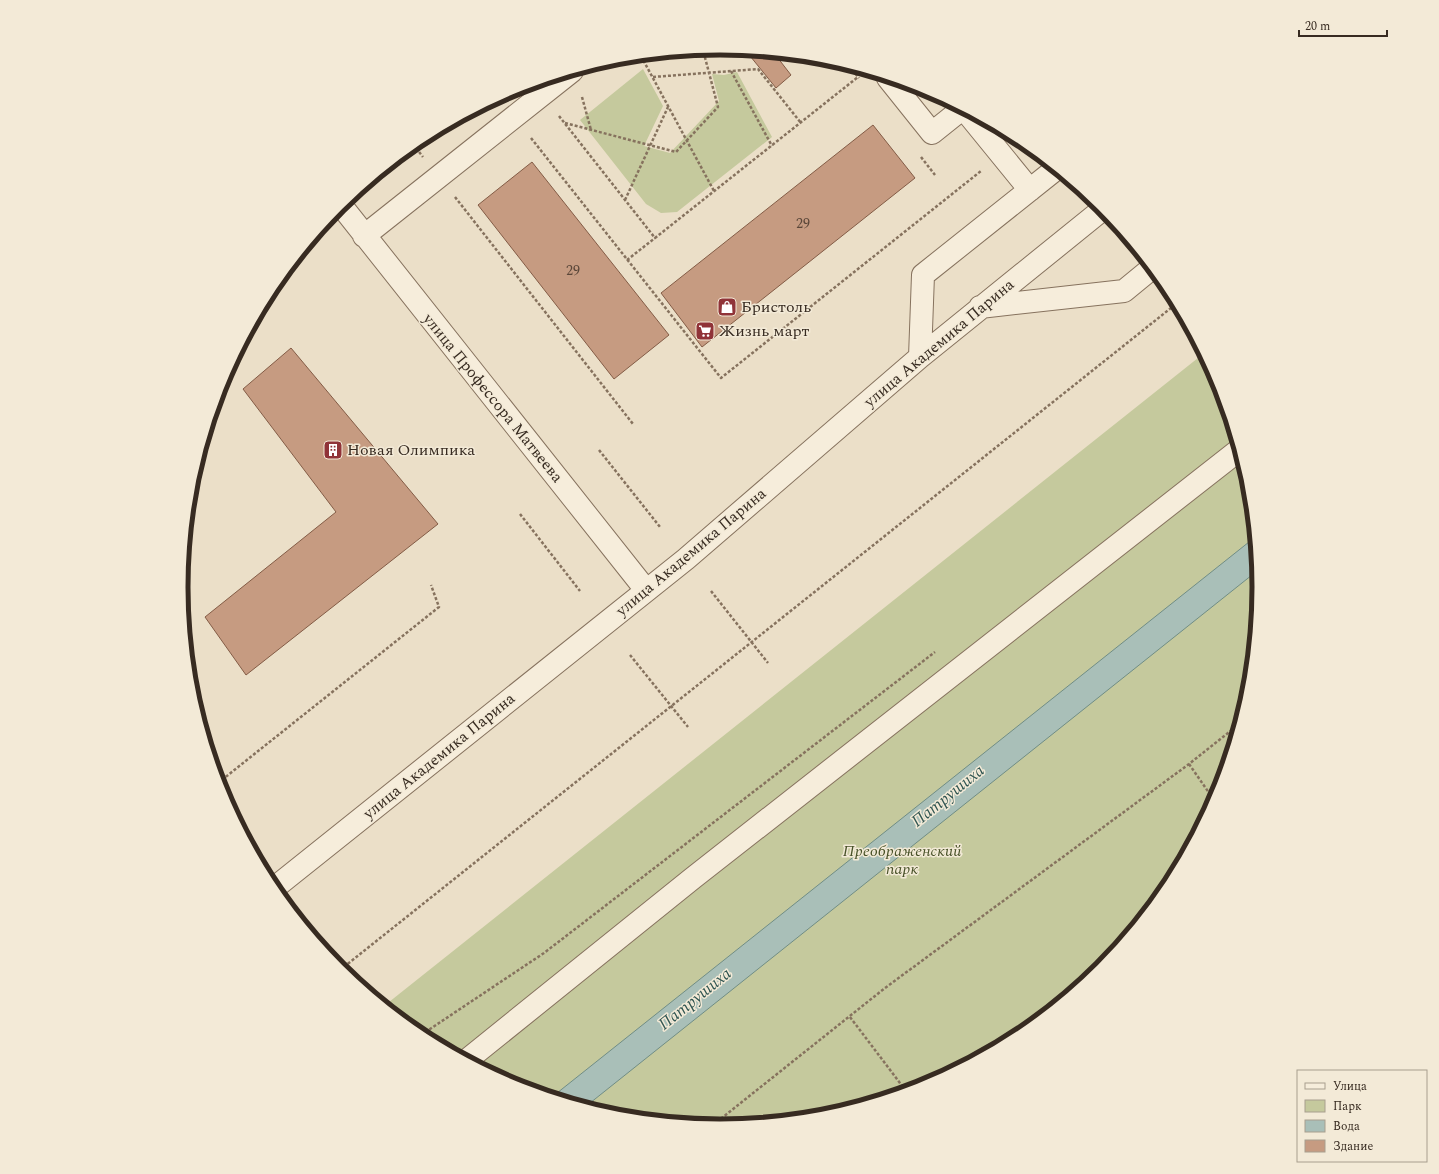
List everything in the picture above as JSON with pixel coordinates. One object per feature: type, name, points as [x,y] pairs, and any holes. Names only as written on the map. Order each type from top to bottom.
[{"type":"street","points":[[364,236],[576,80]]},
{"type":"street","points":[[892,84],[932,133],[959,112]]},
{"type":"street","points":[[970,118],[1000,156],[1030,190]]},
{"type":"street","points":[[920,357],[923,275],[1052,172]]},
{"type":"street","name":"улица Профессора Матвеева","points":[[344,210],[646,590]]},
{"type":"street","name":"улица Академика Парина","points":[[278,885],[692,554],[920,357],[1098,213]]},
{"type":"street","points":[[980,307],[1124,291],[1148,271]]},
{"type":"street","points":[[471,1057],[693,878],[1234,454]]},
{"type":"path","points":[[565,123],[676,152],[718,106],[705,55]]},
{"type":"path","points":[[644,61],[714,191]]},
{"type":"path","points":[[653,77],[758,69],[801,123]]},
{"type":"path","points":[[731,71],[772,146]]},
{"type":"path","points":[[627,260],[858,77]]},
{"type":"path","points":[[576,80],[590,130]]},
{"type":"path","points":[[625,200],[668,106]]},
{"type":"path","points":[[555,111],[655,238]]},
{"type":"path","points":[[527,133],[721,378],[1000,156]]},
{"type":"path","points":[[451,193],[633,424]]},
{"type":"path","points":[[346,965],[1172,307]]},
{"type":"path","points":[[599,450],[660,527]]},
{"type":"path","points":[[520,514],[580,591]]},
{"type":"path","points":[[223,779],[439,607],[431,585]]},
{"type":"path","points":[[711,591],[768,663]]},
{"type":"path","points":[[427,1031],[544,953],[940,648]]},
{"type":"path","points":[[630,655],[688,728]]},
{"type":"path","points":[[721,1119],[898,979],[1189,764],[1231,730]]},
{"type":"path","points":[[1189,764],[1210,794]]},
{"type":"path","points":[[850,1017],[903,1087]]},
{"type":"green space","points":[[643,69],[663,106],[644,146],[670,153],[719,101],[712,74],[724,75],[737,72],[772,137],[677,212],[661,213],[646,204],[580,120]]},
{"type":"green space","name":"Преображенский парк","points":[[1199,357],[1211,383],[1233,449],[1247,518],[1252,587],[1250,622],[1247,656],[1233,725],[1211,791],[1197,822],[1162,883],[1142,911],[1096,963],[1043,1009],[985,1048],[923,1079],[891,1091],[823,1109],[754,1118],[720,1119],[685,1118],[616,1109],[548,1091],[516,1079],[453,1048],[388,1003]]},
{"type":"water","name":"Патрушиха","points":[[1249,542],[1251,576],[590,1103],[556,1093]]},
{"type":"building","points":[[750,56],[778,59],[791,75],[776,88]]},
{"type":"building","points":[[873,125],[915,178],[702,347],[661,293]]},
{"type":"building","points":[[532,162],[669,335],[614,379],[478,205]]},
{"type":"building","name":"Новая Олимпика","points":[[291,348],[438,524],[246,675],[205,617],[336,512],[243,389]]},
{"type":"place","name":"Бристоль","points":[[727,307]]},
{"type":"place","name":"Жизнь март","points":[[705,331]]},
{"type":"place","name":"Новая Олимпика","points":[[333,450]]}]
